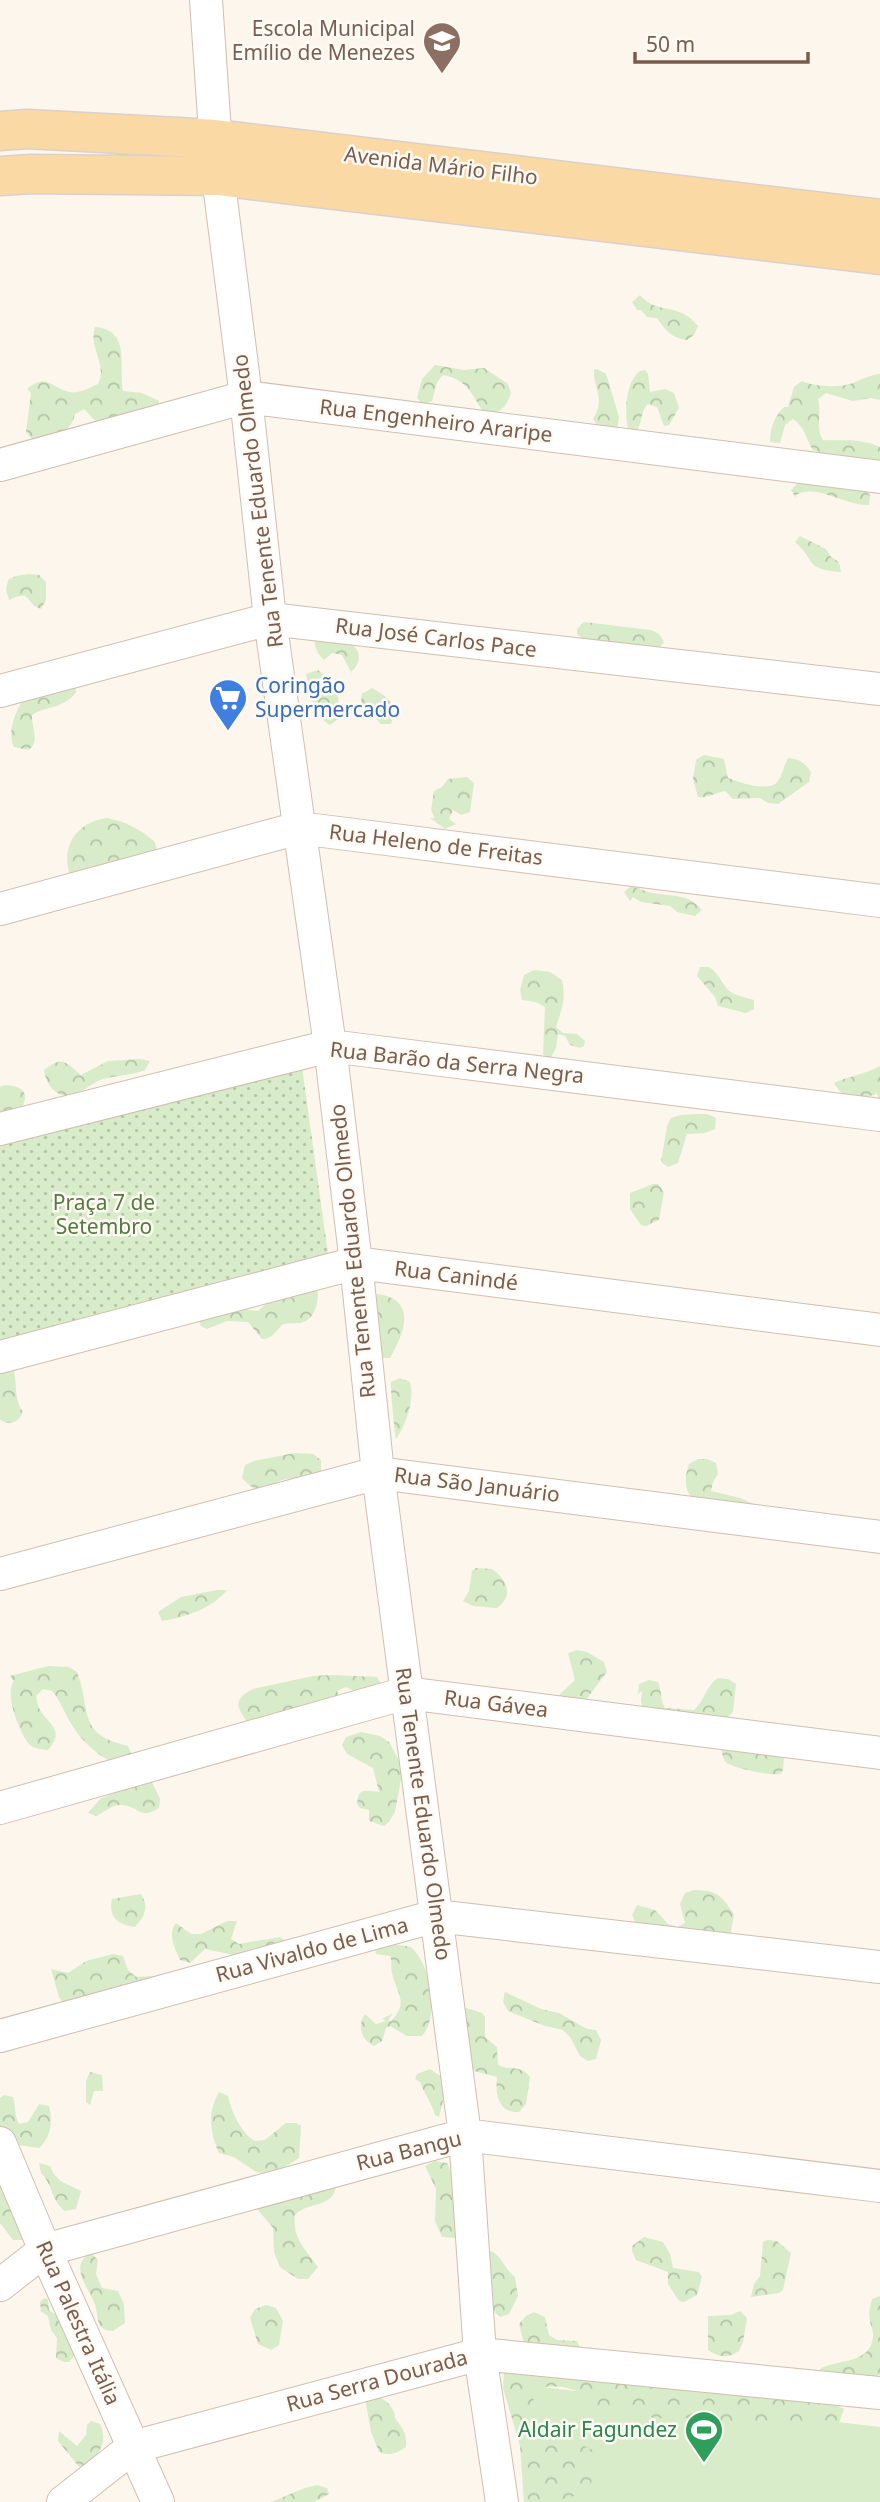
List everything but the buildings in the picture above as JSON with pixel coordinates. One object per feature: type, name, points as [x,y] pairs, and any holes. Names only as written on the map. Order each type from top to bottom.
[{"type":"main road","name":"Avenida Mário Filho","points":[[0,131],[27,129],[215,139],[880,219]]},
{"type":"main road","name":"Avenida Mário Filho","points":[[0,176],[218,176],[880,255]]},
{"type":"street","name":"Rua Tenente Eduardo Olmedo","points":[[206,0],[218,176],[270,619],[330,1046],[378,1473],[466,2135],[480,2354],[502,2502]]},
{"type":"street","name":"Rua Engenheiro Araripe","points":[[0,466],[246,397],[880,478]]},
{"type":"street","name":"Rua José Carlos Pace","points":[[0,691],[270,619],[880,689]]},
{"type":"street","name":"Rua Heleno de Freitas","points":[[0,908],[299,828],[880,901]]},
{"type":"street","name":"Rua Barão da Serra Negra","points":[[0,1129],[330,1046],[880,1115]]},
{"type":"street","name":"Rua Canindé","points":[[0,1357],[356,1263],[880,1330]]},
{"type":"street","name":"Rua São Januário","points":[[0,1574],[378,1473],[880,1537]]},
{"type":"street","name":"Rua Gávea","points":[[0,1808],[406,1693],[880,1753]]},
{"type":"street","name":"Rua Vivaldo de Lima","points":[[0,2036],[436,1916],[880,1967]]},
{"type":"street","name":"Rua Bangu","points":[[0,2285],[45,2250],[466,2135],[880,2186]]},
{"type":"street","name":"Rua Palestra Itália","points":[[0,2143],[158,2502]]},
{"type":"street","name":"Rua Serra Dourada","points":[[63,2502],[133,2447],[480,2354],[880,2393]]},
{"type":"green space","points":[[640,295],[654,305],[691,318],[698,326],[694,335],[687,340],[677,337],[666,330],[657,318],[647,317],[641,310],[637,310],[632,302]]},
{"type":"green space","points":[[95,327],[107,330],[119,342],[123,391],[142,393],[159,401],[158,412],[98,424],[84,409],[75,414],[65,431],[33,440],[26,432],[31,393],[27,389],[33,384],[44,382],[76,392],[98,384],[101,370],[94,342]]},
{"type":"green space","points":[[435,365],[464,370],[484,368],[508,384],[511,393],[507,403],[498,412],[484,413],[463,384],[443,375],[437,382],[432,401],[423,405],[417,398],[422,379]]},
{"type":"green space","points":[[596,369],[607,377],[619,417],[617,431],[604,434],[593,419],[599,405],[594,377]]},
{"type":"green space","points":[[645,370],[650,392],[665,389],[674,393],[679,408],[669,425],[664,426],[657,407],[648,404],[637,430],[628,428],[627,397],[635,376]]},
{"type":"green space","points":[[880,374],[880,400],[871,398],[853,401],[826,393],[818,399],[819,430],[823,440],[852,440],[873,444],[880,447],[880,461],[855,461],[813,450],[803,430],[793,419],[785,425],[780,443],[770,442],[775,419],[784,407],[788,407],[794,387],[802,381],[820,386],[841,386]]},
{"type":"green space","points":[[807,480],[863,488],[870,495],[869,505],[812,492],[796,495],[796,498],[791,490]]},
{"type":"green space","points":[[800,536],[826,549],[831,557],[839,562],[841,572],[821,569],[812,563],[795,542]]},
{"type":"green space","points":[[29,574],[39,575],[46,582],[46,600],[41,609],[25,596],[9,600],[6,590],[8,580]]},
{"type":"green space","points":[[584,622],[651,630],[659,634],[664,642],[658,649],[592,647],[577,634],[577,629]]},
{"type":"green space","points":[[342,635],[352,643],[359,656],[351,672],[342,655],[332,653],[324,660],[315,645],[315,639]]},
{"type":"green space","points":[[318,670],[337,692],[337,720],[330,725],[316,709],[306,674]]},
{"type":"green space","points":[[75,683],[76,692],[66,701],[32,715],[35,739],[32,747],[28,750],[14,747],[12,726],[16,712],[27,694]]},
{"type":"green space","points":[[372,688],[390,702],[393,711],[391,724],[381,724],[361,702],[362,692]]},
{"type":"green space","points":[[704,755],[724,759],[728,778],[764,787],[777,782],[788,758],[795,759],[804,763],[811,772],[809,782],[778,804],[768,803],[760,798],[733,799],[725,791],[698,797],[693,779],[696,760]]},
{"type":"green space","points":[[467,777],[474,783],[470,812],[461,815],[453,810],[449,819],[456,824],[445,829],[430,818],[435,818],[431,810],[434,791],[442,787],[448,779]]},
{"type":"green space","points":[[107,818],[144,833],[155,842],[157,851],[71,878],[67,857],[73,838],[87,825]]},
{"type":"green space","points":[[631,886],[686,898],[702,910],[695,916],[677,912],[670,906],[641,902],[633,897],[630,901],[624,892]]},
{"type":"green space","points":[[700,967],[712,969],[727,989],[736,995],[754,1000],[754,1009],[746,1013],[718,1006],[715,997],[697,976]]},
{"type":"green space","points":[[534,970],[550,972],[562,980],[562,1009],[556,1027],[563,1033],[577,1034],[585,1041],[584,1046],[580,1048],[570,1045],[565,1036],[558,1034],[556,1048],[551,1057],[547,1058],[543,1054],[545,1007],[536,1002],[522,1000],[520,990],[524,975]]},
{"type":"green space","points":[[108,1061],[150,1061],[145,1070],[103,1079],[78,1093],[65,1096],[51,1087],[44,1070],[55,1063],[63,1062],[81,1075]]},
{"type":"green space","points":[[880,1066],[880,1100],[876,1092],[875,1095],[852,1097],[842,1093],[834,1083],[869,1071]]},
{"type":"green space","name":"Praça 7 de Setembro","points":[[302,1067],[328,1254],[0,1345],[0,1140]]},
{"type":"green space","points":[[0,1087],[17,1087],[24,1092],[25,1098],[18,1114],[0,1136]]},
{"type":"green space","points":[[707,1114],[716,1118],[715,1129],[705,1133],[687,1134],[678,1163],[668,1167],[661,1162],[667,1126],[671,1118]]},
{"type":"green space","points":[[658,1184],[664,1192],[659,1220],[646,1226],[641,1225],[630,1209],[630,1193]]},
{"type":"green space","points":[[317,1288],[317,1304],[309,1318],[300,1323],[282,1325],[265,1339],[262,1339],[248,1322],[227,1321],[207,1329],[201,1326],[197,1316],[243,1309],[258,1311],[267,1303]]},
{"type":"green space","points":[[378,1294],[391,1297],[399,1303],[403,1311],[403,1329],[390,1358],[380,1358],[373,1296]]},
{"type":"green space","points":[[13,1368],[18,1401],[23,1412],[17,1421],[7,1423],[0,1420],[0,1371]]},
{"type":"green space","points":[[400,1378],[410,1382],[411,1396],[406,1419],[396,1439],[391,1382]]},
{"type":"green space","points":[[294,1453],[313,1454],[321,1460],[321,1471],[316,1478],[287,1479],[261,1491],[242,1478],[245,1465]]},
{"type":"green space","points":[[698,1459],[716,1463],[718,1474],[711,1491],[756,1505],[754,1514],[715,1509],[694,1499],[688,1491],[686,1479],[689,1464]]},
{"type":"green space","points":[[476,1568],[492,1569],[504,1582],[506,1598],[497,1608],[473,1606],[463,1601],[469,1591],[472,1571]]},
{"type":"green space","points":[[227,1590],[214,1602],[197,1611],[162,1621],[158,1612],[181,1597]]},
{"type":"green space","points":[[577,1650],[587,1652],[604,1662],[607,1672],[582,1705],[557,1702],[560,1694],[575,1680],[568,1653]]},
{"type":"green space","points":[[48,1666],[69,1667],[77,1672],[93,1728],[111,1741],[128,1746],[132,1755],[109,1761],[98,1753],[76,1731],[52,1691],[43,1689],[36,1696],[37,1702],[55,1730],[55,1738],[48,1750],[35,1748],[28,1743],[14,1712],[11,1687],[14,1681],[10,1676]]},
{"type":"green space","points":[[313,1676],[377,1677],[382,1685],[354,1691],[346,1687],[337,1691],[341,1701],[251,1726],[238,1706],[241,1697],[253,1689]]},
{"type":"green space","points":[[718,1678],[728,1679],[736,1684],[733,1712],[726,1719],[644,1712],[642,1691],[638,1694],[639,1684],[649,1680],[658,1682],[665,1708],[694,1710]]},
{"type":"green space","points":[[361,1732],[380,1736],[389,1742],[401,1764],[402,1774],[395,1812],[384,1826],[369,1821],[369,1810],[360,1808],[357,1804],[361,1792],[379,1792],[373,1768],[347,1754],[342,1745],[346,1737]]},
{"type":"green space","points":[[722,1745],[784,1756],[783,1770],[780,1774],[769,1774],[728,1764],[722,1753]]},
{"type":"green space","points":[[142,1782],[152,1782],[160,1799],[159,1808],[144,1813],[118,1805],[96,1816],[88,1813],[101,1798]]},
{"type":"green space","points":[[694,1890],[718,1895],[734,1914],[731,1932],[725,1939],[635,1922],[632,1915],[637,1905],[655,1910],[668,1924],[677,1927],[685,1923],[680,1904],[685,1893]]},
{"type":"green space","points":[[141,1894],[145,1911],[135,1927],[119,1922],[113,1915],[112,1899]]},
{"type":"green space","points":[[227,1921],[237,1921],[231,1939],[239,1944],[280,1937],[288,1943],[243,1957],[205,1949],[190,1963],[180,1960],[172,1937],[176,1923],[191,1934],[201,1934]]},
{"type":"green space","points":[[388,1943],[411,1947],[418,1955],[431,1991],[431,2016],[422,2036],[407,2036],[390,2026],[386,2028],[382,2041],[374,2046],[366,2040],[362,2032],[361,2023],[365,2014],[376,2024],[386,2021],[382,2019],[393,2013],[388,2021],[391,2021],[401,2003],[391,1971],[390,1956],[376,1954],[375,1949]]},
{"type":"green space","points":[[113,1954],[123,1956],[128,1970],[136,1977],[155,1976],[157,1981],[64,2005],[51,1969],[68,1973],[86,1961]]},
{"type":"green space","points":[[505,1992],[541,2009],[559,2013],[587,2029],[596,2030],[601,2040],[596,2059],[588,2061],[580,2056],[563,2030],[508,2011],[503,2002]]},
{"type":"green space","points":[[457,2005],[482,2013],[485,2017],[485,2037],[497,2047],[498,2065],[522,2070],[530,2077],[526,2104],[519,2112],[502,2106],[497,2090],[497,2077],[474,2071],[465,2053]]},
{"type":"green space","points":[[430,2069],[443,2078],[445,2093],[439,2117],[435,2115],[420,2082],[415,2079],[417,2074]]},
{"type":"green space","points":[[90,2072],[102,2075],[103,2091],[94,2091],[90,2105],[86,2102],[86,2081]]},
{"type":"green space","points":[[219,2092],[228,2096],[237,2121],[255,2141],[265,2140],[286,2123],[301,2126],[299,2158],[268,2174],[256,2172],[234,2157],[219,2153],[211,2115]]},
{"type":"green space","points":[[4,2095],[13,2097],[19,2124],[28,2122],[39,2104],[49,2106],[50,2128],[39,2148],[11,2144],[0,2133],[0,2098]]},
{"type":"green space","points":[[435,2161],[447,2163],[453,2179],[457,2211],[455,2238],[442,2237],[435,2221],[436,2189],[425,2166]]},
{"type":"green space","points":[[39,2163],[50,2166],[59,2179],[81,2191],[76,2209],[65,2211],[60,2207],[41,2173]]},
{"type":"green space","points":[[0,2176],[25,2237],[22,2240],[13,2240],[0,2223]]},
{"type":"green space","points":[[336,2186],[334,2193],[325,2202],[295,2215],[298,2237],[318,2267],[308,2279],[298,2279],[280,2267],[274,2252],[273,2228],[258,2210],[261,2201]]},
{"type":"green space","points":[[644,2237],[663,2242],[670,2254],[673,2268],[699,2272],[702,2277],[697,2295],[684,2302],[679,2301],[668,2284],[668,2272],[636,2260],[632,2246]]},
{"type":"green space","points":[[777,2241],[791,2253],[783,2290],[751,2297],[754,2284],[760,2276],[763,2242]]},
{"type":"green space","points":[[491,2251],[515,2277],[518,2296],[509,2314],[500,2317],[492,2310],[483,2260]]},
{"type":"green space","points":[[91,2253],[98,2260],[96,2274],[102,2288],[118,2291],[124,2304],[125,2323],[113,2331],[100,2326],[95,2305],[80,2270],[84,2258]]},
{"type":"green space","points":[[880,2296],[880,2375],[867,2378],[820,2379],[820,2369],[859,2357],[871,2346],[873,2335],[870,2308],[872,2299]]},
{"type":"green space","points":[[44,2298],[48,2299],[49,2310],[60,2318],[77,2352],[69,2362],[56,2358],[57,2338],[51,2330],[48,2316],[39,2310],[40,2302]]},
{"type":"green space","points":[[266,2305],[276,2308],[283,2321],[279,2345],[271,2350],[258,2344],[250,2318],[255,2309]]},
{"type":"green space","points":[[740,2311],[747,2318],[739,2351],[723,2356],[708,2350],[708,2316],[731,2315]]},
{"type":"green space","points":[[534,2312],[545,2317],[549,2335],[557,2340],[577,2341],[581,2350],[524,2344],[519,2324]]},
{"type":"green space","points":[[504,2368],[638,2377],[693,2391],[809,2398],[828,2401],[844,2409],[838,2426],[801,2424],[764,2428],[745,2423],[727,2427],[691,2418],[654,2418],[637,2412],[600,2408],[585,2395],[569,2388],[551,2386],[531,2389],[539,2412],[554,2428],[594,2451],[591,2487],[560,2500],[524,2502],[520,2446],[503,2388]]},
{"type":"green space","name":"Aldair Fagundez","points":[[517,2384],[880,2427],[880,2502],[534,2502]]},
{"type":"green space","points":[[364,2393],[380,2398],[390,2406],[405,2433],[406,2447],[393,2454],[379,2452],[371,2432]]},
{"type":"green space","points":[[91,2421],[100,2424],[103,2443],[90,2463],[85,2468],[80,2468],[58,2441],[59,2431],[77,2446],[86,2435],[87,2425]]},
{"type":"green space","points":[[317,2485],[327,2488],[329,2494],[314,2502],[270,2502],[304,2488]]},
{"type":"place","name":"Escola Municipal Emílio de Menezes","points":[[442,75]]},
{"type":"place","name":"Coringão Supermercado","points":[[228,732]]},
{"type":"place","name":"Aldair Fagundez","points":[[704,2464]]}]
